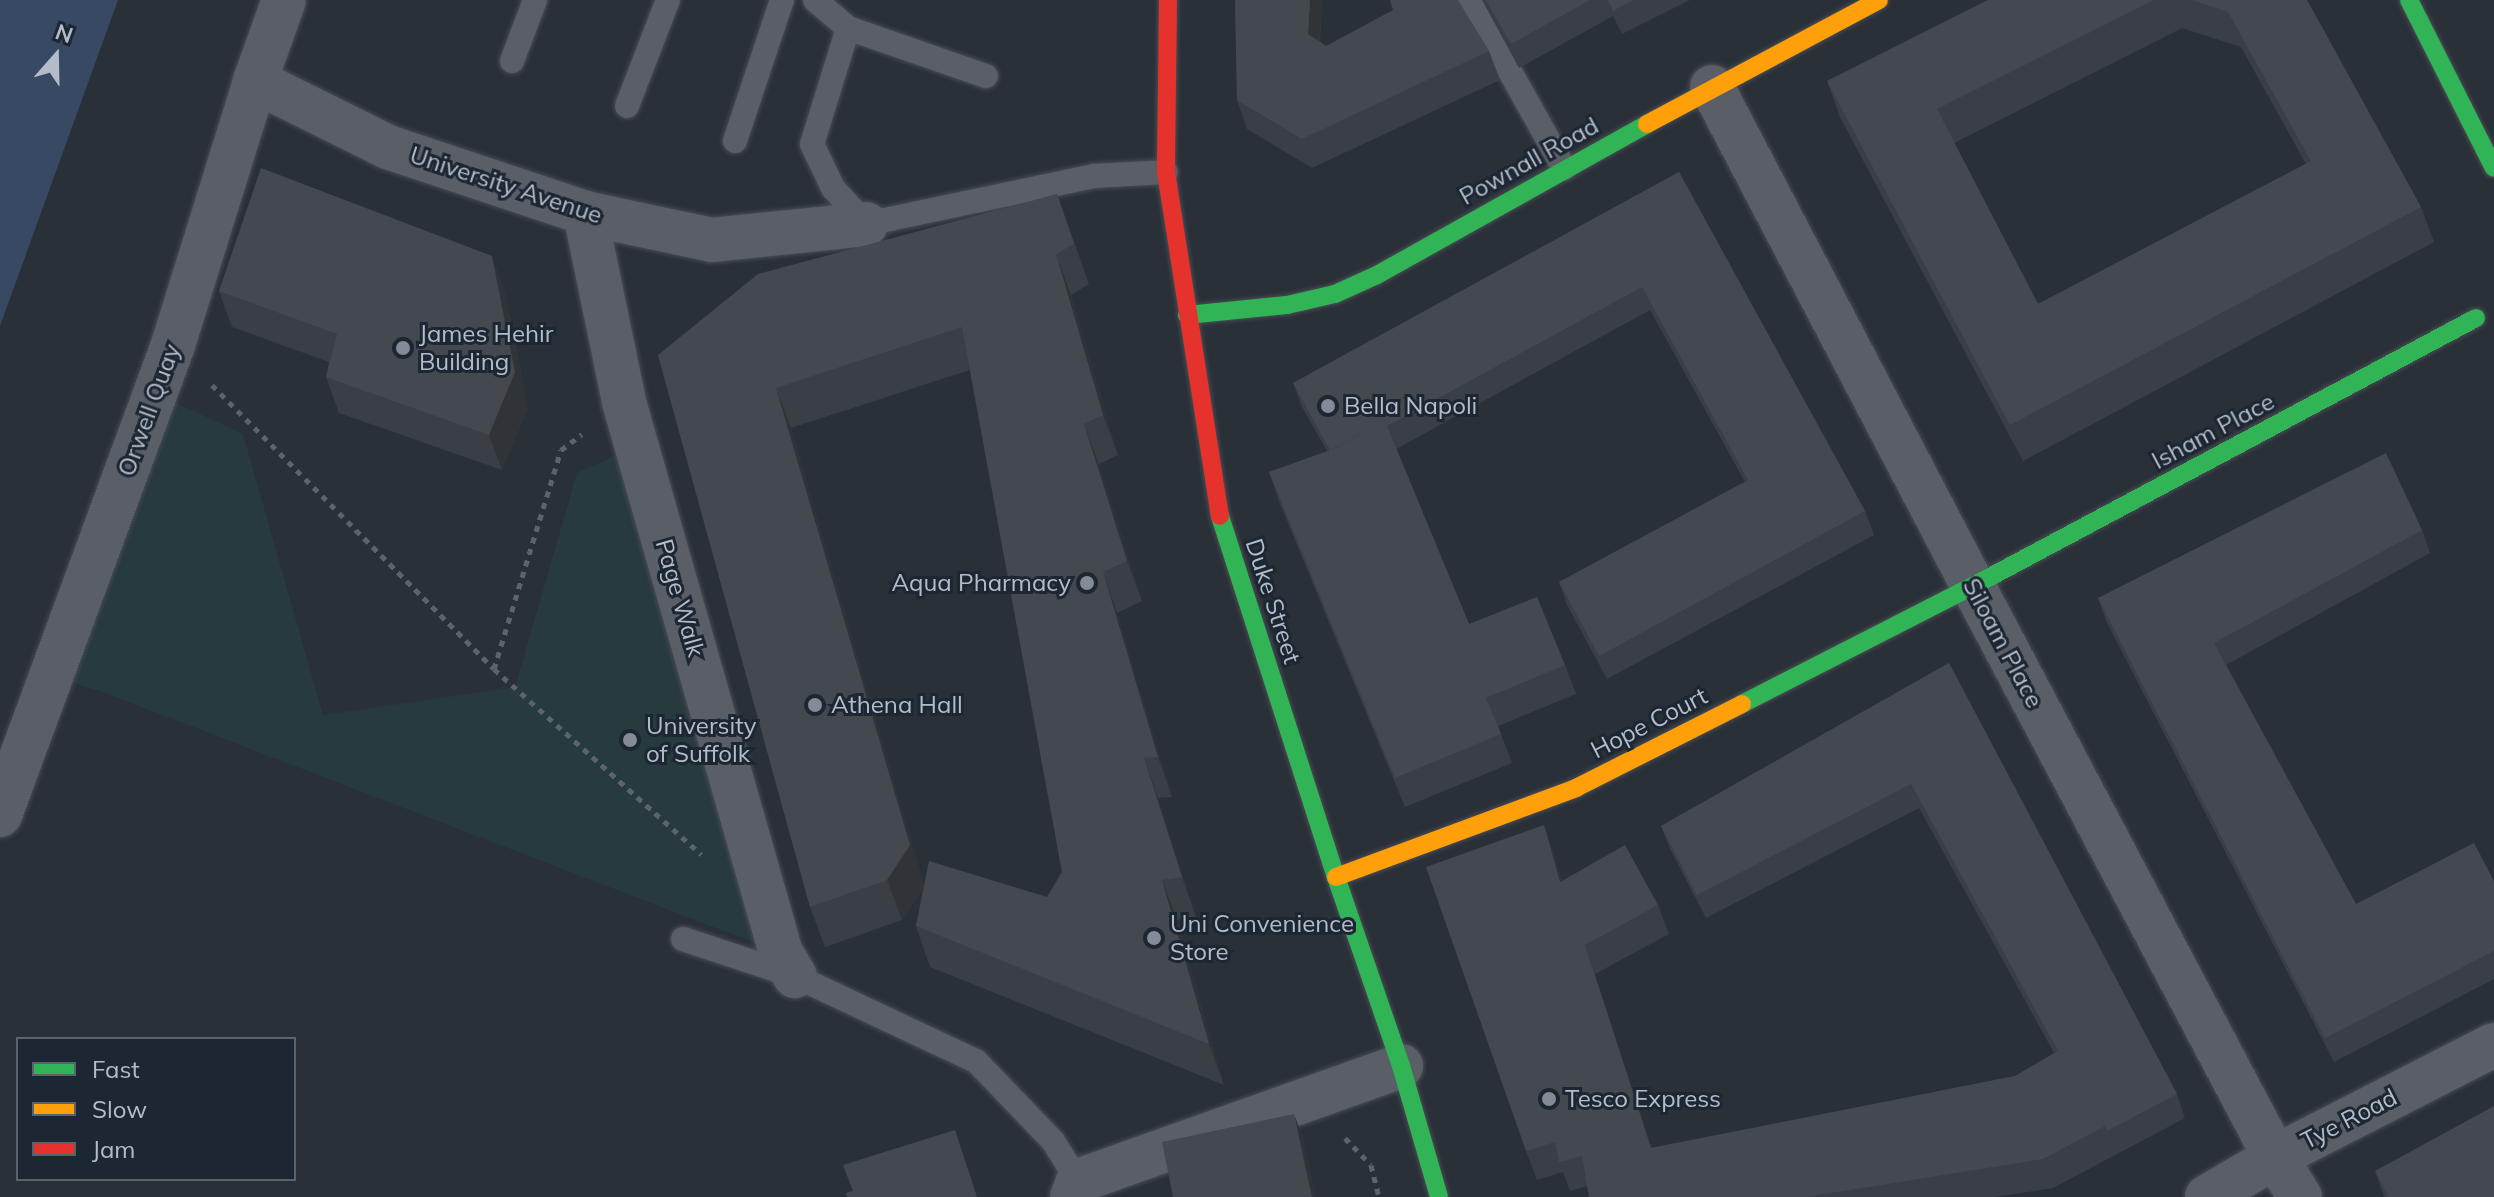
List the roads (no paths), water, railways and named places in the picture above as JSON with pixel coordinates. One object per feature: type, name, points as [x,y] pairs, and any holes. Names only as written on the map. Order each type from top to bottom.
[{"type":"street","name":"Orwell Quay","points":[[0,815],[173,345],[255,81],[284,0]]},
{"type":"street","name":"Duke Street","points":[[1168,0],[1166,172],[1217,505],[1336,877],[1401,1066],[1439,1197]]},
{"type":"street","name":"Pownall Road","points":[[1187,315],[1287,305],[1335,294],[1377,275],[1564,168],[1879,0]]},
{"type":"street","points":[[2409,0],[2494,168]]},
{"type":"street","name":"University Avenue","points":[[255,81],[388,147],[585,213],[712,240],[866,224]]},
{"type":"street","name":"Siloam Place","points":[[1712,87],[2275,1157],[2300,1197]]},
{"type":"street","name":"Page Walk","points":[[585,213],[624,402],[781,953],[795,976]]},
{"type":"street","name":"Isham Place","points":[[1973,586],[2476,318]]},
{"type":"street","name":"Hope Court","points":[[1336,877],[1576,788],[1973,586]]},
{"type":"street","name":"Tye Road","points":[[2207,1197],[2275,1157],[2494,1045]]},
{"type":"street","points":[[1075,1189],[1401,1066]]},
{"type":"lane","points":[[512,61],[535,0]]},
{"type":"lane","points":[[627,106],[668,0]]},
{"type":"lane","points":[[735,141],[782,0]]},
{"type":"lane","points":[[815,0],[848,28],[986,76]]},
{"type":"lane","points":[[1470,0],[1564,168]]},
{"type":"lane","points":[[848,28],[812,144],[833,188],[866,224]]},
{"type":"lane","name":"University Avenue","points":[[866,224],[1094,176],[1166,172]]},
{"type":"lane","points":[[683,939],[795,976],[976,1061],[1053,1141],[1075,1189]]},
{"type":"water","points":[[0,0],[118,0],[0,326]]},
{"type":"place","name":"James Hehir Building","points":[[403,348]]},
{"type":"place","name":"Bella Napoli","points":[[1328,406]]},
{"type":"place","name":"Aqua Pharmacy","points":[[1087,583]]},
{"type":"place","name":"Athena Hall","points":[[815,705]]},
{"type":"place","name":"University of Suffolk","points":[[630,740]]},
{"type":"place","name":"Uni Convenience Store","points":[[1154,938]]},
{"type":"place","name":"Tesco Express","points":[[1549,1099]]}]
